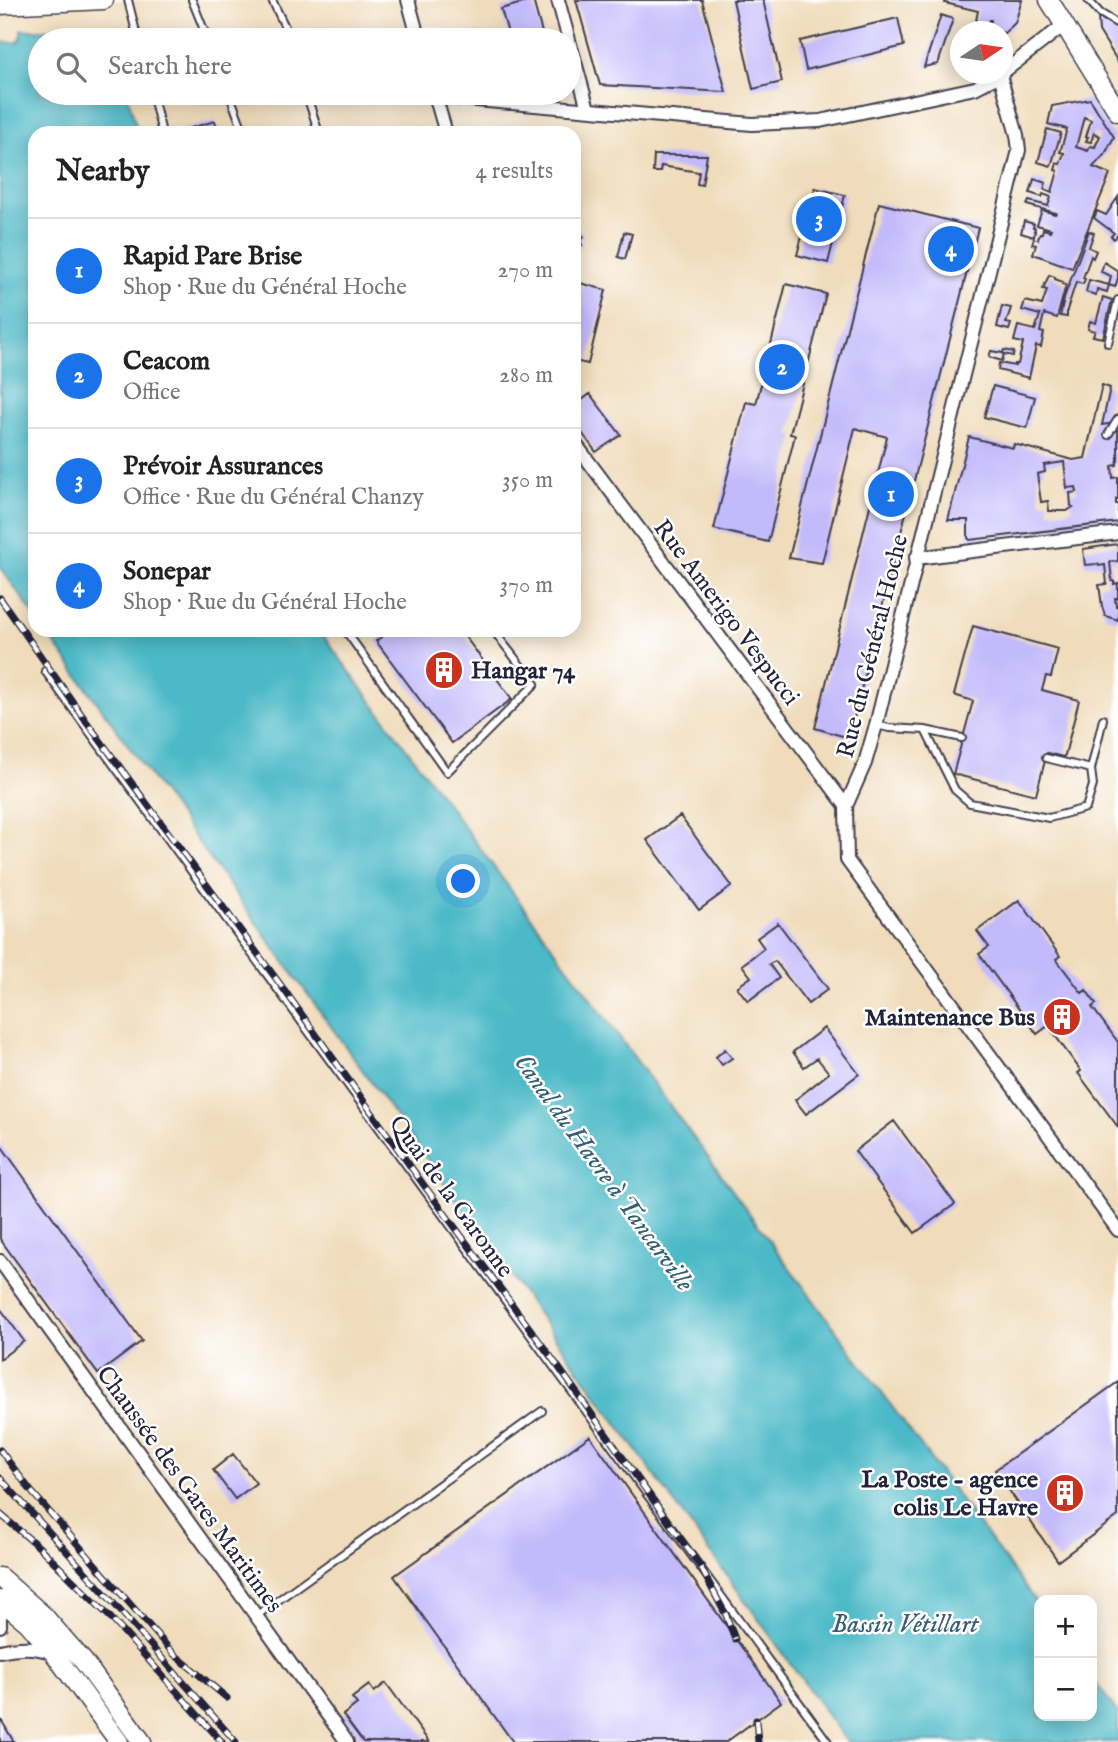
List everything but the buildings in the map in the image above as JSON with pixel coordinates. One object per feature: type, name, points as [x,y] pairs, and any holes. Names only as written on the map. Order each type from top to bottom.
[{"type":"main road","points":[[0,5],[104,0]]},
{"type":"main road","points":[[1049,0],[1118,112]]},
{"type":"main road","points":[[0,1577],[43,1615],[84,1662],[142,1742]]},
{"type":"main road","points":[[0,1600],[28,1623],[53,1652],[119,1742]]},
{"type":"street","points":[[408,0],[416,28]]},
{"type":"street","points":[[558,0],[566,28]]},
{"type":"street","points":[[1013,65],[1064,25]]},
{"type":"street","points":[[581,84],[588,109]]},
{"type":"street","points":[[547,105],[752,124],[820,121],[975,89],[984,84]]},
{"type":"street","name":"Rue du Général Hoche","points":[[1004,84],[1019,150],[876,725],[865,764],[846,806],[847,860],[1118,1230]]},
{"type":"street","points":[[438,105],[444,126]]},
{"type":"street","name":"Rue Amerigo Vespucci","points":[[581,451],[846,806]]},
{"type":"street","points":[[916,558],[1118,533]]},
{"type":"street","name":"Chaussée des Gares Maritimes","points":[[0,1261],[347,1742]]},
{"type":"street","points":[[0,1616],[0,1626]]},
{"type":"street","points":[[0,1651],[36,1647],[53,1652]]},
{"type":"lane","points":[[128,0],[135,28]]},
{"type":"lane","points":[[192,0],[203,28]]},
{"type":"lane","points":[[272,0],[286,28]]},
{"type":"lane","points":[[1088,0],[1100,13],[1118,24]]},
{"type":"lane","points":[[155,105],[160,126]]},
{"type":"lane","points":[[234,105],[241,126]]},
{"type":"lane","points":[[310,105],[317,126]]},
{"type":"lane","points":[[1108,343],[1118,300]]},
{"type":"lane","points":[[1108,435],[1118,419]]},
{"type":"lane","points":[[350,637],[447,772],[535,684],[499,637]]},
{"type":"lane","name":"Quai de la Garonne","points":[[45,671],[828,1742]]},
{"type":"lane","points":[[925,730],[955,790],[970,803],[1049,818],[1086,808],[1093,785],[1091,769],[1103,719]]},
{"type":"lane","points":[[876,725],[925,730],[962,738]]},
{"type":"lane","points":[[1045,758],[1091,769]]},
{"type":"lane","points":[[256,1616],[542,1412]]},
{"type":"water","points":[[21,30],[28,30],[28,105],[130,105],[136,126],[28,126],[28,606],[0,567],[0,43],[18,42]]},
{"type":"water","name":"Bassin Vétillart","points":[[50,637],[324,637],[1034,1599],[1034,1721],[1097,1721],[1097,1685],[1118,1713],[1118,1742],[847,1742]]},
{"type":"railway","points":[[0,598],[86,721],[557,1365],[700,1566],[726,1615],[735,1639]]},
{"type":"railway","points":[[0,1450],[31,1491],[174,1654],[227,1698]]},
{"type":"railway","points":[[0,1478],[236,1742]]},
{"type":"railway","points":[[0,1514],[40,1548],[110,1617],[222,1742]]},
{"type":"railway","points":[[756,1720],[758,1742]]},
{"type":"place","name":"Prévoir Assurances","points":[[819,219]]},
{"type":"place","name":"Sonepar","points":[[951,249]]},
{"type":"place","name":"Ceacom","points":[[782,367]]},
{"type":"place","name":"Rapid Pare Brise","points":[[891,494]]},
{"type":"place","name":"Hangar 74","points":[[444,670]]},
{"type":"place","name":"Maintenance Bus","points":[[1062,1017]]},
{"type":"place","name":"La Poste - agence colis Le Havre","points":[[1065,1493]]},
{"type":"water label","name":"Canal du Havre à Tancarville","points":[[605,1172]]}]
